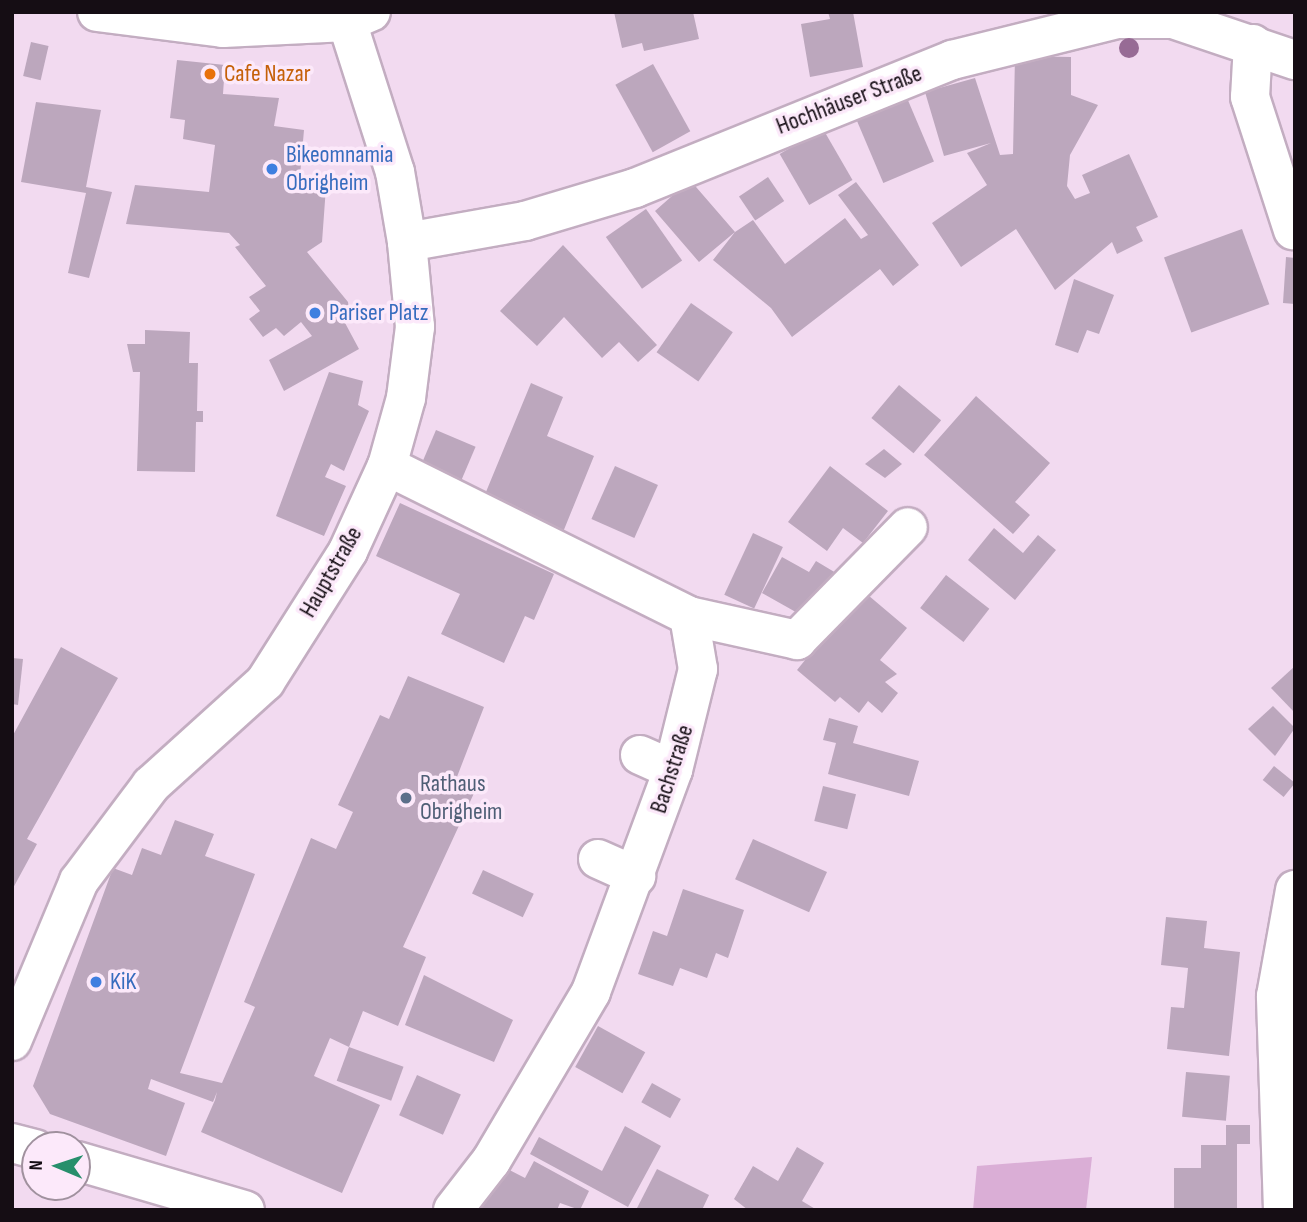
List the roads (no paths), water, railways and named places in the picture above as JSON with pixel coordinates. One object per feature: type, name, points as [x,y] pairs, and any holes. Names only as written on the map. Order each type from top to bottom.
[{"type":"street","points":[[97,12],[223,28],[354,16]]},
{"type":"street","name":"Hauptstraße","points":[[12,1041],[79,881],[150,785],[265,682],[348,551],[387,466],[406,398],[415,327],[407,242],[395,172],[354,16]]},
{"type":"street","name":"Hochhäuser Straße","points":[[407,242],[525,220],[635,188],[952,60],[1118,19],[1174,16],[1295,60]]},
{"type":"street","points":[[1253,44],[1250,97],[1293,230]]},
{"type":"street","points":[[387,466],[689,616],[797,640],[908,527]]},
{"type":"street","name":"Bachstraße","points":[[453,1210],[491,1161],[591,992],[636,876],[656,763],[682,675],[689,616]]},
{"type":"street","points":[[598,859],[636,876]]},
{"type":"street","points":[[1283,1210],[1276,996],[1295,890]]},
{"type":"street","points":[[91,1165],[245,1210]]},
{"type":"place","name":"Cafe Nazar","points":[[210,74]]},
{"type":"place","name":"Bikeomnamia Obrigheim","points":[[272,169]]},
{"type":"place","name":"Pariser Platz","points":[[315,313]]},
{"type":"place","name":"Rathaus Obrigheim","points":[[406,798]]},
{"type":"place","name":"KiK","points":[[96,982]]}]
